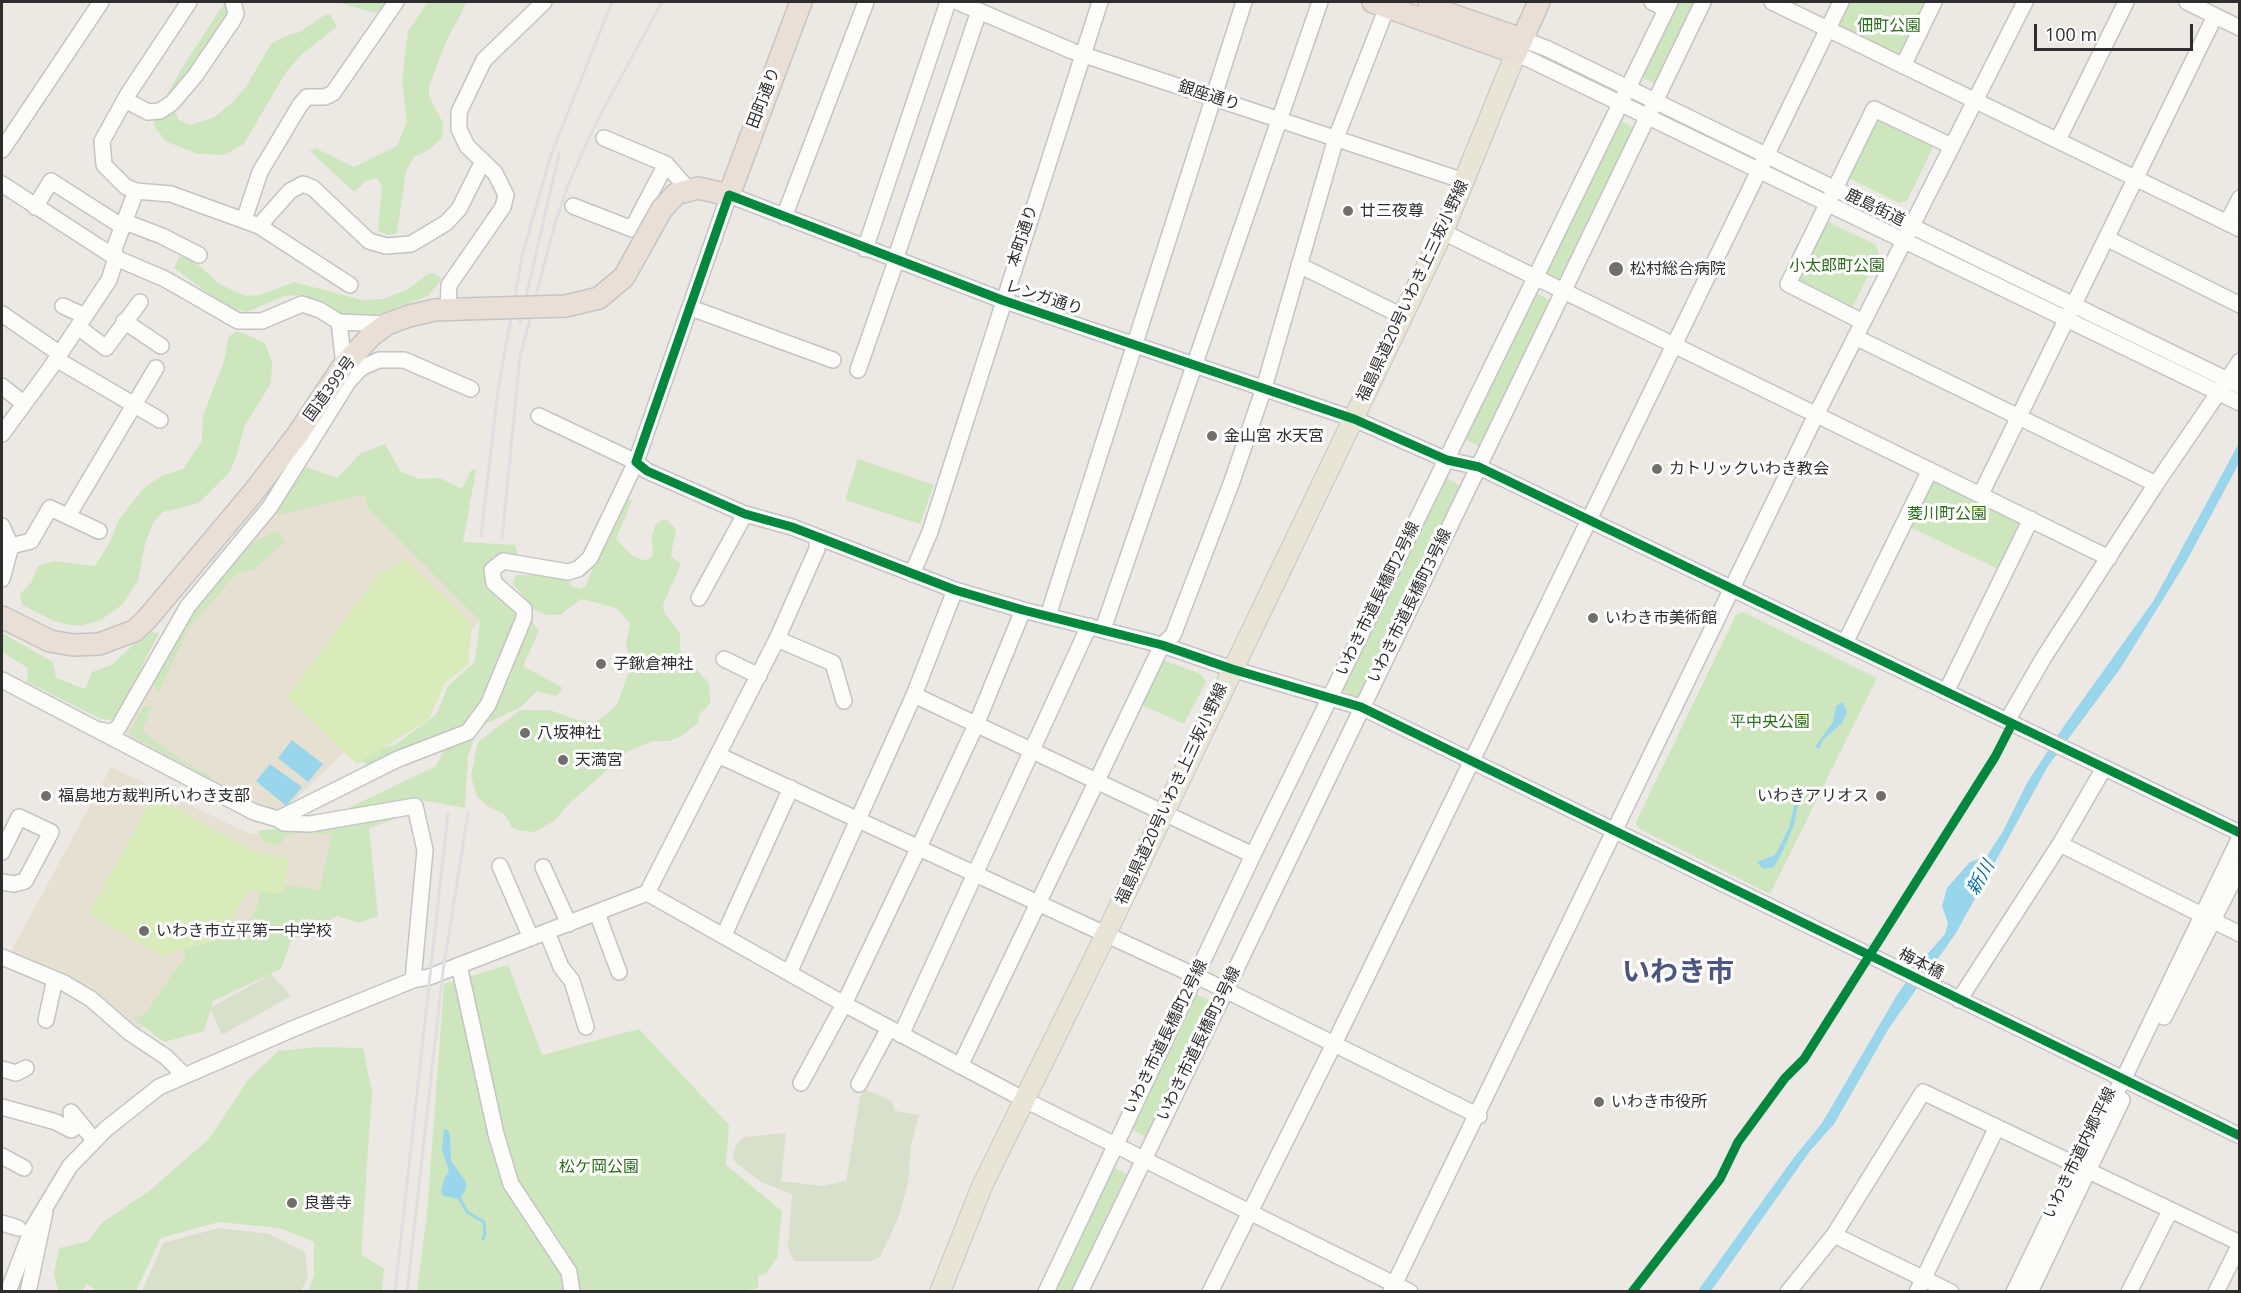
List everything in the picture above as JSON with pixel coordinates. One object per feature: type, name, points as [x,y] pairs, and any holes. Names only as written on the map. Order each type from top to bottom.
[{"type":"highway","name":"田町通り","points":[[729,195],[801,2]]},
{"type":"highway","points":[[1414,2],[1519,46]]},
{"type":"highway","points":[[1519,46],[1539,2]]},
{"type":"highway","points":[[1383,3],[1519,46]]},
{"type":"highway","points":[[682,191],[707,188],[729,195]]},
{"type":"highway","name":"国道399号","points":[[2,617],[50,640],[73,645],[99,644],[134,631],[146,620],[266,477],[354,361],[387,324],[409,316],[456,309],[566,306],[599,298],[624,277],[662,209],[682,191]]},
{"type":"main road","name":"福島県道20号いわき上三坂小野線","points":[[940,1292],[973,1207],[1023,1099],[1106,934],[1443,231],[1519,46]]},
{"type":"street","points":[[2,150],[101,2]]},
{"type":"street","points":[[189,2],[105,133],[101,150],[104,165],[126,187],[136,191],[171,194],[260,226],[350,285]]},
{"type":"street","points":[[125,100],[148,112],[160,111],[172,103],[195,76],[233,20],[236,14],[233,2]]},
{"type":"street","points":[[244,220],[260,172],[300,105],[307,97],[325,97],[333,93],[396,2]]},
{"type":"street","points":[[456,309],[449,285],[503,207],[506,195],[495,173],[482,163],[467,146],[459,129],[459,112],[484,60],[544,2]]},
{"type":"street","points":[[784,217],[866,2]]},
{"type":"street","points":[[865,249],[948,2]]},
{"type":"street","name":"銀座通り","points":[[958,2],[984,9],[1083,54],[1464,181]]},
{"type":"street","name":"本町通り","points":[[912,574],[930,532],[1002,300],[1100,2]]},
{"type":"street","points":[[1048,616],[1244,2]]},
{"type":"street","points":[[859,1084],[895,1031],[975,873],[1031,751],[1096,628],[1194,365],[1320,2]]},
{"type":"street","points":[[1652,2],[1668,5]]},
{"type":"street","name":"いわき市道長橋町3号線","points":[[1080,1292],[1703,2]]},
{"type":"street","points":[[1772,2],[2233,226],[2240,198]]},
{"type":"street","points":[[1210,1292],[1334,1044],[1470,759],[1841,2]]},
{"type":"street","points":[[1903,66],[1934,2]]},
{"type":"street","points":[[1393,1288],[1479,1116],[1816,415],[2025,2]]},
{"type":"street","points":[[2058,140],[2126,2]]},
{"type":"street","points":[[2187,2],[2240,27]]},
{"type":"street","points":[[960,1066],[1162,645],[1173,635],[1264,388],[1336,138],[1383,3]]},
{"type":"street","name":"いわき市道長橋町2号線","points":[[1046,1292],[1253,855],[1668,5]]},
{"type":"street","points":[[858,370],[984,9]]},
{"type":"street","points":[[1982,494],[2215,16]]},
{"type":"street","name":"鹿島街道","points":[[1519,46],[1548,49],[1653,102],[1827,203],[1907,232],[2073,305],[2228,386]]},
{"type":"street","name":"鹿島街道","points":[[1519,46],[1620,104],[1646,116],[1763,164],[1834,189],[2066,320],[2228,386]]},
{"type":"street","points":[[1863,322],[1788,284],[1874,109],[1945,143]]},
{"type":"street","points":[[604,138],[666,164],[682,191]]},
{"type":"street","points":[[260,226],[290,190],[303,184],[314,188],[369,242],[386,246],[411,244],[446,223],[459,209],[482,163]]},
{"type":"street","points":[[573,206],[632,229],[666,164]]},
{"type":"street","points":[[35,207],[51,181],[124,225],[162,236],[199,255]]},
{"type":"street","points":[[2,184],[116,258],[165,279],[238,321],[262,321],[302,304],[321,310],[339,322],[387,324]]},
{"type":"street","points":[[2,434],[58,357],[108,280],[116,258],[114,249],[136,191]]},
{"type":"street","points":[[278,819],[398,759],[468,732],[476,724],[488,705],[524,618],[524,609],[494,583],[492,570],[503,561],[568,572],[585,564],[636,462],[729,195]]},
{"type":"street","name":"レンガ通り","points":[[729,195],[1002,300],[1354,419],[1447,460],[1479,466],[2240,835]]},
{"type":"street","points":[[1443,231],[2109,558]]},
{"type":"street","points":[[2106,238],[2240,305]]},
{"type":"street","points":[[1299,265],[1402,316]]},
{"type":"street","points":[[63,306],[81,321],[106,348],[140,302]]},
{"type":"street","points":[[691,308],[833,360]]},
{"type":"street","points":[[2,314],[58,357],[160,420]]},
{"type":"street","points":[[124,321],[161,346]]},
{"type":"street","points":[[96,730],[110,732],[118,728],[188,606],[270,507],[342,390],[354,361],[339,322]]},
{"type":"street","points":[[1856,337],[2156,484]]},
{"type":"street","points":[[354,361],[404,360],[471,389]]},
{"type":"street","points":[[2012,724],[2044,657],[2156,484],[2228,386],[2240,361]]},
{"type":"street","points":[[68,516],[156,368]]},
{"type":"street","points":[[2,386],[24,404]]},
{"type":"street","points":[[2228,386],[2240,403]]},
{"type":"street","name":"梅本橋","points":[[539,416],[636,462],[648,471],[746,514],[817,537],[955,590],[1023,610],[1162,645],[1232,669],[1361,707],[2240,1136]]},
{"type":"street","points":[[1845,643],[1930,470]]},
{"type":"street","points":[[11,546],[31,542],[50,508],[99,531]]},
{"type":"street","points":[[699,598],[746,514]]},
{"type":"street","points":[[1946,692],[2031,519]]},
{"type":"street","points":[[2,526],[11,546],[2,579]]},
{"type":"street","points":[[8,1292],[32,1229],[70,1166],[94,1140],[159,1087],[414,981],[647,893],[720,756],[777,639],[817,549],[817,537]]},
{"type":"street","points":[[789,973],[914,695],[955,590]]},
{"type":"street","points":[[801,1083],[844,1004],[919,847],[976,725],[1023,610]]},
{"type":"street","points":[[777,639],[833,663],[844,701]]},
{"type":"street","points":[[724,659],[759,676]]},
{"type":"street","points":[[2,681],[254,812],[284,823],[310,824],[415,806],[425,850],[414,981]]},
{"type":"street","points":[[914,695],[1253,855]]},
{"type":"street","points":[[720,756],[1225,990],[1479,1116]]},
{"type":"street","points":[[1959,1000],[2060,844],[2102,768]]},
{"type":"street","points":[[724,935],[791,788]]},
{"type":"street","points":[[2,852],[19,817],[51,832],[25,881],[14,884],[2,882]]},
{"type":"street","name":"いわき市道内郷平線","points":[[2209,919],[2240,835]]},
{"type":"street","points":[[2060,844],[2240,934]]},
{"type":"street","points":[[500,866],[531,938]]},
{"type":"street","points":[[543,867],[569,924]]},
{"type":"street","name":"いわき市道内郷平線","points":[[2014,1292],[2127,1081],[2209,919],[2240,867]]},
{"type":"street","points":[[647,893],[844,1004],[1023,1099],[1250,1212],[1393,1288],[1410,1292]]},
{"type":"street","points":[[597,913],[619,972]]},
{"type":"street","points":[[547,932],[561,967],[572,981],[586,1027]]},
{"type":"street","points":[[2,957],[54,979],[91,999],[130,1033],[166,1057],[184,1075]]},
{"type":"street","points":[[459,965],[496,1134],[511,1184],[569,1272],[572,1292]]},
{"type":"street","points":[[46,1020],[54,979]]},
{"type":"street","points":[[2,1070],[16,1073],[26,1068]]},
{"type":"street","points":[[1788,1292],[1834,1235],[1923,1092],[2240,1244],[2216,1292]]},
{"type":"street","points":[[2,1107],[56,1122],[71,1130],[74,1128],[71,1112],[94,1140]]},
{"type":"street","points":[[1920,1285],[1997,1127]]},
{"type":"street","points":[[2,1156],[24,1168]]},
{"type":"street","name":"いわき市道内郷平線","points":[[2030,1292],[2082,1167]]},
{"type":"street","points":[[28,1292],[44,1226],[47,1201]]},
{"type":"street","points":[[2129,1292],[2170,1210]]},
{"type":"street","points":[[2,1223],[18,1228]]},
{"type":"street","points":[[1834,1235],[1920,1285],[1951,1292]]},
{"type":"shaded area","points":[[364,495],[369,508],[480,621],[281,813],[263,812],[129,740],[126,732],[186,616],[269,517]]},
{"type":"shaded area","name":"いわき市立平第一中学校","points":[[111,767],[250,834],[341,823],[325,898],[178,981],[137,1035],[59,986],[4,964]]},
{"type":"green space","points":[[225,2],[242,2],[179,97],[175,110],[178,119],[190,125],[213,118],[232,103],[247,85],[271,44],[285,36],[300,32],[323,16],[330,14],[337,27],[303,53],[286,72],[244,144],[224,155],[198,154],[165,141],[154,125],[154,116],[164,108],[166,97],[180,71]]},
{"type":"green space","points":[[337,2],[390,2],[387,8],[374,13]]},
{"type":"green space","points":[[428,2],[467,2],[446,42],[429,86],[429,96],[443,123],[442,138],[430,149],[414,157],[406,171],[397,233],[389,235],[378,231],[382,186],[377,178],[366,181],[354,192],[310,151],[315,148],[354,167],[397,146],[407,122],[402,81],[408,31]]},
{"type":"green space","points":[[1676,2],[1697,2],[1656,84],[1639,76]]},
{"type":"green space","name":"佃町公園","points":[[1850,2],[1928,2],[1900,58],[1838,27]]},
{"type":"green space","points":[[1879,117],[1934,145],[1907,201],[1899,203],[1845,176],[1874,118]]},
{"type":"green space","points":[[1618,119],[1634,128],[1562,278],[1555,281],[1545,274]]},
{"type":"green space","name":"小太郎町公園","points":[[1824,220],[1876,245],[1879,253],[1852,308],[1795,279]]},
{"type":"green space","points":[[187,254],[219,284],[246,296],[260,295],[294,282],[362,300],[384,299],[408,289],[428,274],[434,273],[442,279],[428,296],[373,316],[344,316],[313,299],[298,295],[284,296],[247,312],[232,309],[217,300],[174,268],[179,257]]},
{"type":"green space","points":[[1534,292],[1553,302],[1481,447],[1462,438]]},
{"type":"green space","points":[[238,331],[265,343],[272,362],[271,383],[244,427],[237,455],[229,473],[199,503],[163,512],[153,523],[145,544],[138,580],[123,604],[101,620],[81,626],[66,624],[54,621],[22,605],[20,594],[31,583],[38,566],[53,561],[95,566],[109,544],[119,519],[144,488],[161,476],[183,469],[202,441],[203,416],[224,361],[229,336]]},
{"type":"green space","points":[[385,444],[401,472],[419,479],[440,478],[462,489],[472,469],[476,470],[463,542],[515,545],[519,558],[494,564],[497,587],[510,592],[539,631],[523,666],[563,688],[557,696],[537,691],[521,707],[384,772],[370,767],[358,758],[364,751],[395,745],[436,715],[448,686],[475,662],[480,621],[368,508],[364,495],[269,517],[306,467],[337,478],[360,454]]},
{"type":"green space","points":[[858,459],[934,485],[920,524],[845,500]]},
{"type":"green space","name":"菱川町公園","points":[[1934,476],[2020,520],[2022,526],[2000,570],[1906,525]]},
{"type":"green space","points":[[1444,477],[1464,487],[1361,699],[1341,690]]},
{"type":"green space","points":[[627,498],[632,500],[616,539],[630,554],[644,561],[653,556],[652,536],[655,525],[662,520],[667,520],[676,529],[671,556],[681,564],[663,605],[664,612],[680,633],[680,649],[684,656],[709,683],[710,703],[699,715],[698,723],[681,736],[669,741],[652,741],[627,752],[570,803],[554,821],[535,832],[517,830],[511,826],[504,814],[489,807],[477,797],[471,776],[478,742],[520,710],[550,710],[574,719],[594,722],[604,717],[618,703],[632,662],[626,645],[630,623],[616,608],[581,599],[560,615],[547,615],[534,609],[512,583],[516,575],[534,575],[568,578],[571,586],[581,589],[586,586],[601,546]]},
{"type":"green space","points":[[277,531],[285,542],[254,569],[236,574],[188,629],[159,692],[153,685],[186,620],[246,546]]},
{"type":"green space","points":[[405,559],[472,624],[468,665],[446,682],[428,720],[357,764],[287,697],[378,575]]},
{"type":"green space","name":"平中央公園","points":[[1743,612],[1877,678],[1770,894],[1638,828],[1636,822],[1736,615]]},
{"type":"green space","points":[[148,631],[159,633],[123,710],[111,720],[101,719],[27,682],[28,668],[2,652],[2,633],[53,662],[56,678],[85,689],[92,672],[112,665]]},
{"type":"green space","points":[[1163,660],[1201,674],[1206,682],[1184,724],[1138,703],[1158,663]]},
{"type":"green space","points":[[144,706],[152,706],[142,731],[180,759],[211,776],[211,779],[128,734]]},
{"type":"green space","points":[[477,730],[468,756],[465,808],[416,799],[398,818],[369,828],[378,916],[359,923],[337,916],[291,941],[281,969],[213,1001],[204,1031],[164,1042],[133,1018],[145,1014],[185,956],[178,934],[222,919],[240,932],[256,911],[262,887],[293,886],[320,890],[332,834],[295,833],[285,837],[279,846],[263,841],[258,831],[317,823],[436,766],[444,751]]},
{"type":"green space","name":"いわき市立平第一中学校","points":[[153,796],[255,852],[289,858],[283,894],[248,891],[221,939],[162,956],[89,914]]},
{"type":"green space","name":"松ケ岡公園","points":[[508,965],[542,1055],[639,1029],[729,1125],[726,1165],[782,1211],[777,1258],[765,1274],[758,1276],[758,1288],[743,1291],[417,1292],[427,1214],[444,984]]},
{"type":"green space","points":[[271,974],[291,996],[222,1035],[210,1008]]},
{"type":"green space","points":[[1196,994],[1211,1001],[1146,1137],[1131,1129]]},
{"type":"green space","points":[[317,1047],[363,1048],[372,1092],[361,1254],[384,1269],[382,1291],[308,1291],[314,1275],[314,1242],[279,1228],[219,1222],[161,1238],[136,1291],[97,1291],[87,1284],[82,1291],[58,1291],[54,1274],[59,1248],[87,1242],[103,1222],[149,1191],[209,1139],[248,1080],[278,1051]]},
{"type":"green space","points":[[865,1089],[891,1101],[896,1111],[919,1115],[911,1146],[908,1183],[899,1216],[880,1257],[871,1261],[794,1261],[788,1248],[792,1194],[761,1182],[735,1162],[733,1159],[736,1144],[744,1137],[786,1133],[781,1181],[822,1186],[846,1181],[860,1097]]},
{"type":"green space","points":[[1111,1166],[1127,1174],[1071,1291],[1051,1292]]},
{"type":"green space","points":[[219,1228],[269,1234],[305,1252],[308,1277],[301,1291],[142,1291],[163,1243]]},
{"type":"water","name":"新川","points":[[2239,443],[2239,463],[2186,562],[2120,669],[2048,766],[1956,933],[1889,1028],[1834,1124],[1810,1151],[1711,1291],[1697,1292],[1792,1160],[1822,1123],[1897,995],[1918,965],[1945,934],[1948,923],[1942,906],[1947,888],[1970,862],[1987,856],[2002,833],[2027,783],[2064,726],[2154,600]]},
{"type":"water","points":[[1843,702],[1847,712],[1842,723],[1823,740],[1819,749],[1815,747],[1833,722],[1836,706]]},
{"type":"water","points":[[292,740],[323,764],[308,782],[278,758]]},
{"type":"water","points":[[270,764],[302,787],[286,806],[256,781]]},
{"type":"water","points":[[1796,798],[1799,800],[1794,825],[1784,848],[1774,867],[1763,869],[1757,862],[1775,855],[1789,828]]},
{"type":"water","points":[[444,1129],[448,1130],[450,1135],[451,1161],[466,1182],[466,1189],[460,1199],[443,1196],[441,1192],[444,1179],[449,1171],[442,1150]]},
{"type":"waterway","points":[[460,1199],[467,1212],[484,1222],[483,1239]]},
{"type":"railway","points":[[481,536],[498,390],[522,256],[551,155],[612,2]]},
{"type":"railway","points":[[502,539],[520,357],[554,227],[568,185],[596,123],[662,2]]},
{"type":"railway","points":[[520,323],[559,154]]},
{"type":"railway","points":[[395,1292],[448,813]]},
{"type":"railway","points":[[407,1292],[443,971],[468,813]]},
{"type":"cycle path","points":[[2240,833],[1479,467],[1447,460],[1354,419],[1002,300],[729,195],[636,462],[647,471],[745,514],[792,527],[955,590],[1023,610],[1162,645],[1232,669],[1361,707],[2240,1136]]},
{"type":"cycle path","points":[[1632,1292],[1720,1179],[1738,1142],[1785,1078],[1804,1059],[1995,757],[2012,724]]},
{"type":"place","name":"廿三夜尊","points":[[1348,211]]},
{"type":"place","name":"松村総合病院","points":[[1616,269]]},
{"type":"place","name":"金山宮 水天宮","points":[[1212,436]]},
{"type":"place","name":"カトリックいわき教会","points":[[1657,469]]},
{"type":"place","name":"いわき市美術館","points":[[1593,618]]},
{"type":"place","name":"子鍬倉神社","points":[[601,664]]},
{"type":"place","name":"八坂神社","points":[[525,733]]},
{"type":"place","name":"天満宮","points":[[563,760]]},
{"type":"place","name":"福島地方裁判所いわき支部","points":[[46,796]]},
{"type":"place","name":"いわきアリオス","points":[[1881,796]]},
{"type":"place","name":"いわき市立平第一中学校","points":[[144,931]]},
{"type":"place","name":"いわき市役所","points":[[1599,1102]]},
{"type":"place","name":"良善寺","points":[[292,1203]]},
{"type":"district","name":"いわき市","points":[[1678,973]]}]
